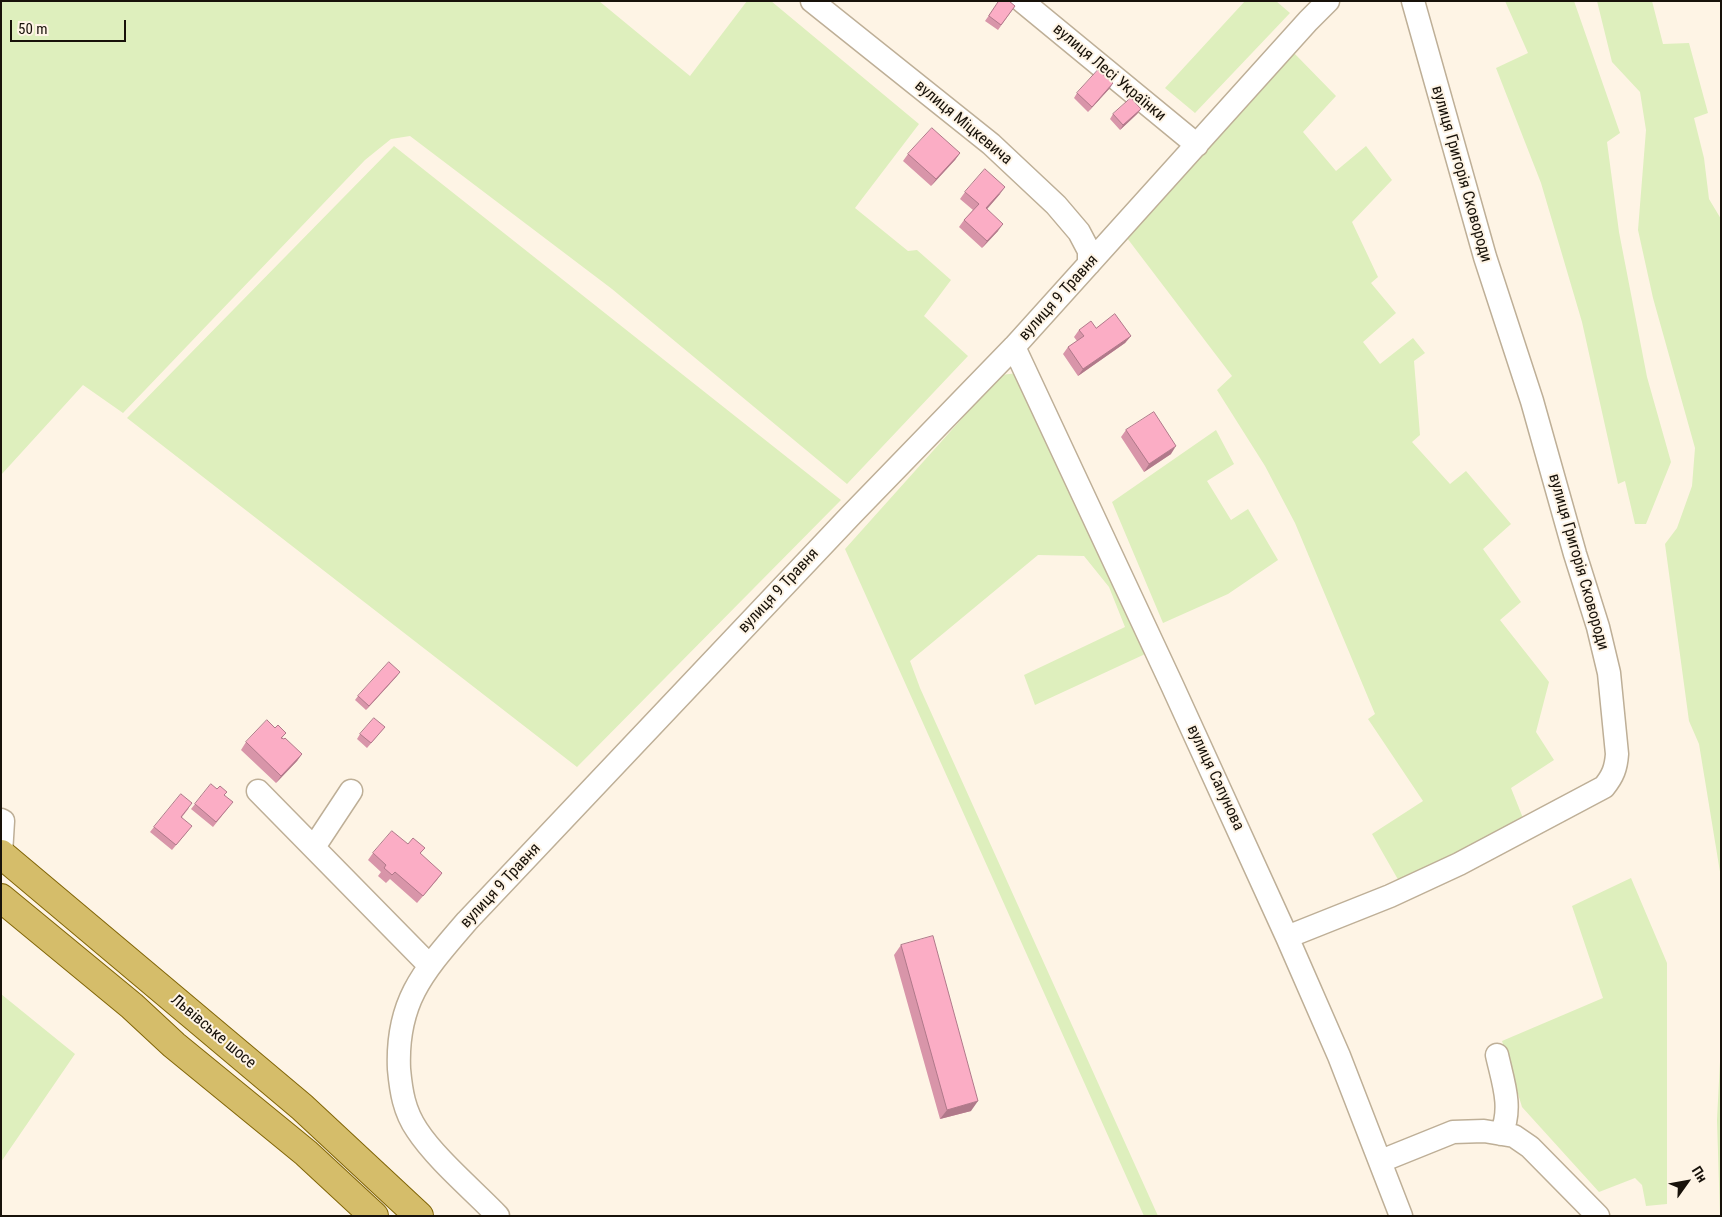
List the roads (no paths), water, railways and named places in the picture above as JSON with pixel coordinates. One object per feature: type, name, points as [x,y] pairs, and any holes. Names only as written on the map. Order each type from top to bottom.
[{"type":"main road","name":"Львівське шосе","points":[[1,854],[302,1107],[419,1216]]},
{"type":"main road","name":"Львівське шосе","points":[[1,898],[306,1154],[374,1216]]},
{"type":"street","name":"вулиця Міцкевича","points":[[812,1],[990,144],[1056,205],[1079,232],[1089,251],[1089,264]]},
{"type":"street","name":"вулиця Лесі Українки","points":[[1022,1],[1197,145]]},
{"type":"street","name":"вулиця 9 Травня","points":[[498,1216],[435,1152],[418,1131],[407,1113],[400,1090],[398,1047],[404,1013],[412,994],[429,965],[467,922],[838,528],[1014,347],[1308,20],[1328,1]]},
{"type":"street","name":"вулиця Григорія Сковороди","points":[[1287,937],[1390,896],[1459,864],[1604,788],[1612,778],[1616,767],[1617,754],[1609,673],[1598,627],[1575,554],[1532,401],[1485,257],[1413,1]]},
{"type":"street","name":"вулиця Сапунова","points":[[1014,347],[1168,676],[1287,937],[1339,1056],[1402,1216]]},
{"type":"street","points":[[258,791],[429,965]]},
{"type":"street","points":[[314,848],[351,791]]},
{"type":"street","points":[[1,820],[3,821],[1,854]]},
{"type":"street","points":[[1497,1055],[1508,1103],[1506,1123],[1501,1134]]},
{"type":"street","points":[[1381,1161],[1452,1132],[1484,1131],[1514,1136],[1530,1147],[1598,1216]]}]
